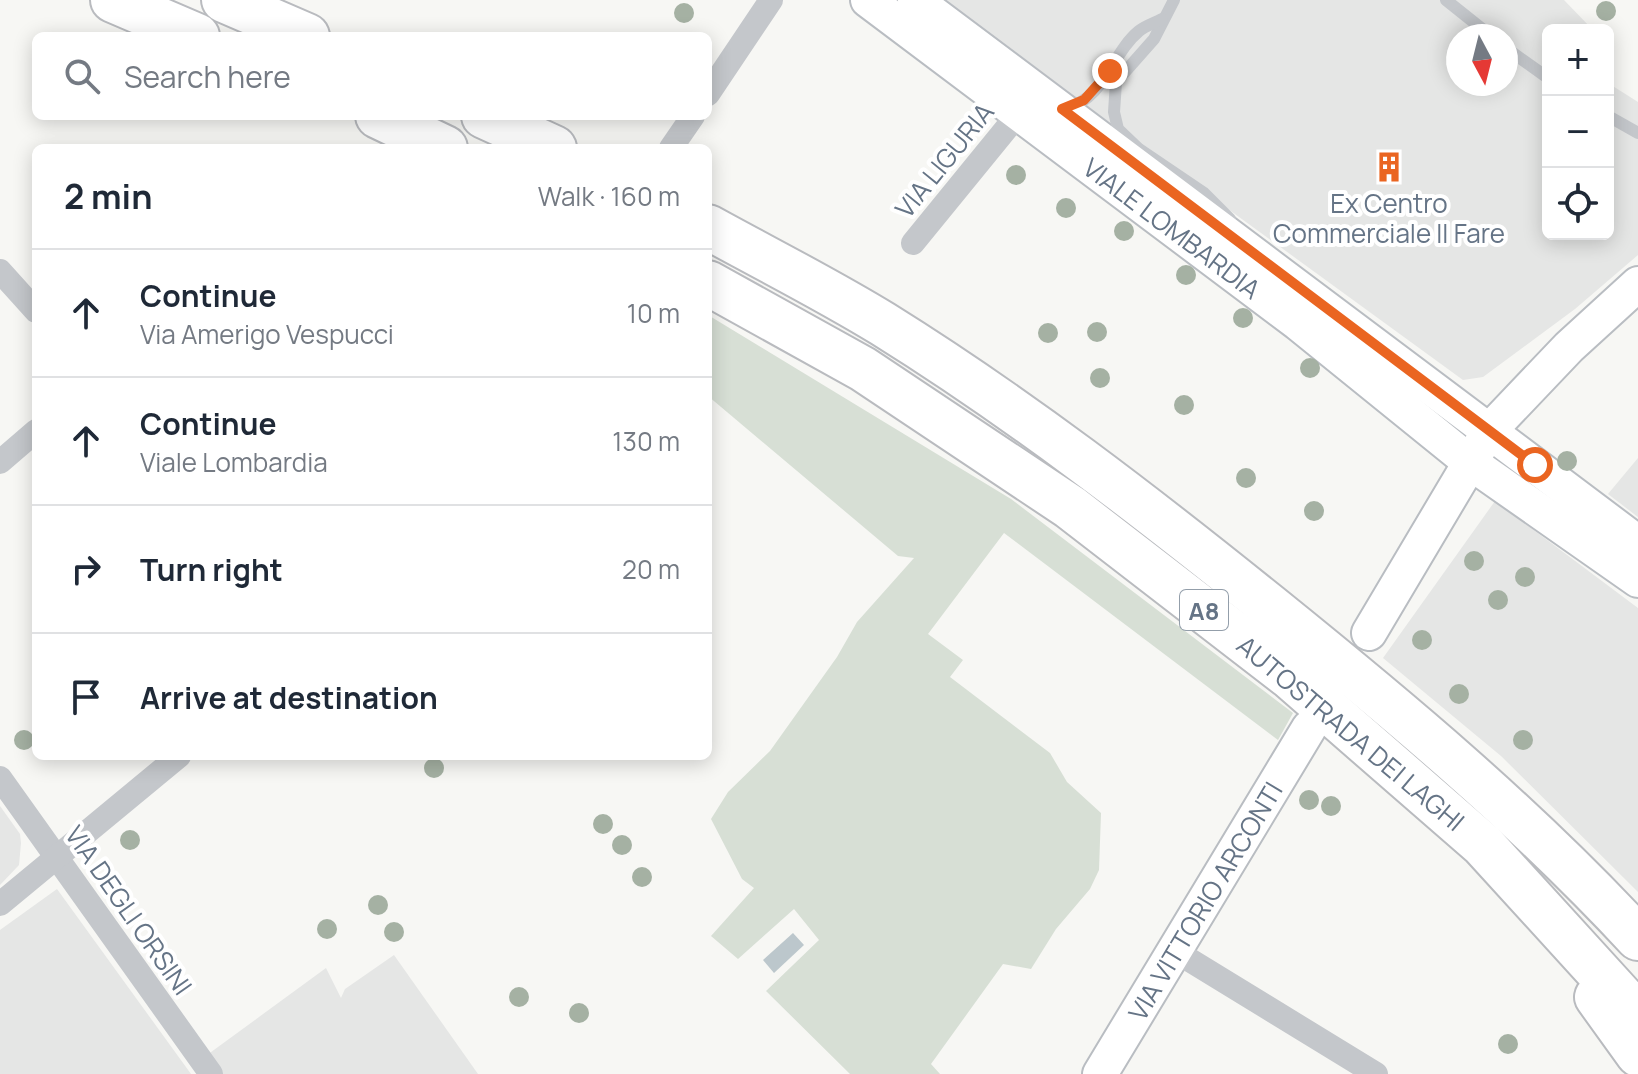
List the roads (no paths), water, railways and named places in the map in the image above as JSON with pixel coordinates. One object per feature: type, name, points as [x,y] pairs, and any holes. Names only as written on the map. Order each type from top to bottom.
[{"type":"highway","points":[[113,0],[188,32]]},
{"type":"highway","points":[[224,0],[298,32]]},
{"type":"highway","points":[[386,120],[437,144]]},
{"type":"highway","points":[[493,120],[545,144]]},
{"type":"highway","name":"AUTOSTRADA DEI LAGHI","points":[[712,229],[882,324],[1000,403],[1181,536],[1429,738],[1515,815],[1638,938]]},
{"type":"highway","name":"AUTOSTRADA DEI LAGHI","points":[[712,285],[863,369],[1070,507],[1289,676],[1483,845],[1638,1015]]},
{"type":"highway","points":[[1483,845],[1638,1054]]},
{"type":"main road","name":"VIALE LOMBARDIA","points":[[868,0],[1298,323],[1471,463],[1638,580]]},
{"type":"main road","name":"VIALE LOMBARDIA","points":[[915,0],[1638,543]]},
{"type":"main road","points":[[1369,633],[1489,431],[1569,347],[1638,284]]},
{"type":"main road","name":"VIA VITTORIO ARCONTI","points":[[1100,1074],[1309,728]]},
{"type":"street","points":[[712,88],[771,0]]},
{"type":"street","name":"VIA LIGURIA","points":[[913,243],[1019,113]]},
{"type":"street","points":[[674,144],[690,120]]},
{"type":"street","points":[[0,271],[32,307]]},
{"type":"street","points":[[0,462],[32,434]]},
{"type":"street","points":[[0,904],[174,760]]},
{"type":"street","name":"VIA DEGLI ORSINI","points":[[0,778],[206,1066]]},
{"type":"street","points":[[1175,951],[1376,1074]]},
{"type":"lane","points":[[1174,0],[1154,39],[1116,82],[1114,112],[1118,129],[1139,149],[1204,193],[1229,217],[1241,244]]},
{"type":"lane","points":[[1446,0],[1476,24]]},
{"type":"lane","points":[[1062,109],[1084,100],[1138,32],[1162,19]]},
{"type":"lane","points":[[1518,57],[1542,74]]},
{"type":"lane","points":[[1614,119],[1638,133]]},
{"type":"place","name":"Ex Centro Commerciale Il Fare","points":[[1389,167]]}]
